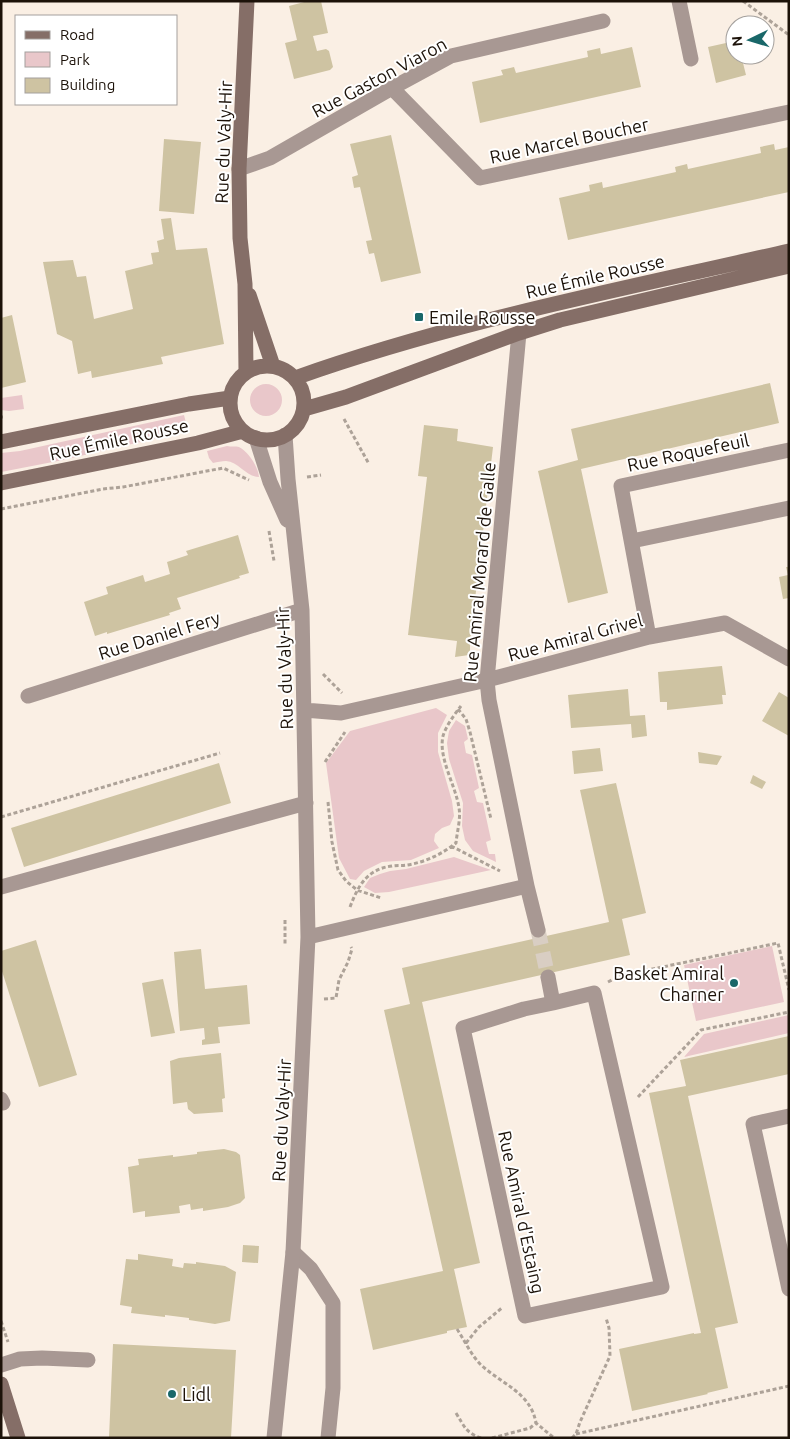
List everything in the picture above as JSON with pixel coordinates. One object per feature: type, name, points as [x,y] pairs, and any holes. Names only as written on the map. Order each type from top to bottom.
[{"type":"main road","name":"Rue du Valy-Hir","points":[[246,372],[245,284],[240,238],[239,170],[247,1]]},
{"type":"main road","name":"Rue Émile Rousse","points":[[295,378],[336,363],[400,344],[520,312],[789,251]]},
{"type":"main road","name":"Rue Émile Rousse","points":[[304,409],[346,397],[519,332],[560,320],[789,266]]},
{"type":"main road","name":"Rue du Valy-Hir","points":[[245,284],[274,366]]},
{"type":"main road","points":[[259,366],[274,366],[286,370],[295,378],[303,392],[304,409],[298,424],[285,435],[271,440],[249,435],[232,416],[230,398],[235,384],[246,372],[259,366]]},
{"type":"main road","name":"Rue Émile Rousse","points":[[1,442],[189,404],[230,398]]},
{"type":"main road","name":"Rue Émile Rousse","points":[[1,483],[198,442],[249,435]]},
{"type":"main road","points":[[1,1384],[18,1438]]},
{"type":"street","points":[[679,1],[691,59]]},
{"type":"street","name":"Rue Gaston Viaron","points":[[239,170],[270,158],[451,56],[603,20]]},
{"type":"street","name":"Rue Marcel Boucher","points":[[392,88],[480,178],[789,112]]},
{"type":"street","name":"Rue Amiral Morard de Galle","points":[[519,332],[487,680],[489,700],[527,886]]},
{"type":"street","name":"Rue du Valy-Hir","points":[[249,435],[293,533]]},
{"type":"street","name":"Rue du Valy-Hir","points":[[274,1438],[293,1252],[308,936],[302,610],[293,533],[285,435]]},
{"type":"street","name":"Rue Roquefeuil","points":[[649,637],[621,486],[789,450]]},
{"type":"street","points":[[632,541],[789,508]]},
{"type":"street","name":"Rue Daniel Fery","points":[[28,696],[302,610]]},
{"type":"street","name":"Rue Amiral Grivel","points":[[304,710],[341,713],[487,680],[649,637],[725,623],[789,659]]},
{"type":"street","points":[[1,888],[306,803]]},
{"type":"street","points":[[308,936],[527,886],[538,930]]},
{"type":"street","points":[[548,977],[553,1003]]},
{"type":"street","name":"Rue Amiral d'Estaing","points":[[594,993],[662,1288],[525,1316],[463,1028],[524,1009],[553,1003],[594,993]]},
{"type":"street","points":[[789,1116],[753,1124],[789,1289]]},
{"type":"street","points":[[293,1252],[311,1269],[333,1303],[332,1388],[328,1438]]},
{"type":"street","points":[[1,1365],[20,1360],[42,1358],[88,1360]]},
{"type":"path","points":[[743,1],[789,35]]},
{"type":"path","points":[[343,417],[369,464]]},
{"type":"path","points":[[1,509],[223,468],[254,483]]},
{"type":"path","points":[[451,705],[466,718],[492,826]]},
{"type":"path","points":[[323,765],[349,727]]},
{"type":"path","points":[[1,817],[220,753]]},
{"type":"path","points":[[328,800],[332,842],[338,870],[346,881],[357,890],[378,898],[384,897]]},
{"type":"path","points":[[451,846],[502,872]]},
{"type":"path","points":[[501,866],[502,872]]},
{"type":"path","points":[[494,874],[502,872]]},
{"type":"path","points":[[594,993],[602,984],[619,976],[778,943],[789,990]]},
{"type":"path","points":[[622,1113],[701,1030],[789,1012]]},
{"type":"path","points":[[466,1343],[479,1327],[505,1305],[521,1300]]},
{"type":"path","points":[[572,1438],[576,1434],[610,1356],[609,1328],[601,1300]]},
{"type":"path","points":[[457,1329],[480,1364],[517,1391],[525,1399],[535,1415],[536,1423],[554,1438]]},
{"type":"path","points":[[576,1434],[789,1386]]},
{"type":"path","points":[[456,1413],[466,1430],[472,1435],[481,1438]]},
{"type":"path","points":[[492,1438],[530,1428],[536,1423]]},
{"type":"green space","points":[[266,384],[278,388],[282,400],[278,412],[266,416],[254,412],[250,400],[254,388]]},
{"type":"green space","points":[[22,395],[24,409],[1,410],[1,398]]},
{"type":"green space","points":[[184,415],[188,431],[63,460],[1,472],[1,453],[20,451]]},
{"type":"green space","points":[[227,446],[239,447],[246,452],[255,464],[259,477],[250,475],[231,462],[213,463],[207,451]]},
{"type":"green space","points":[[436,708],[447,715],[438,733],[438,752],[452,801],[454,816],[450,825],[442,828],[435,834],[434,841],[439,848],[411,860],[382,862],[364,871],[356,880],[350,879],[339,858],[326,763],[350,731]]},
{"type":"green space","points":[[456,720],[465,726],[468,739],[464,742],[466,753],[472,755],[479,788],[474,791],[477,802],[483,803],[491,840],[486,842],[489,854],[495,854],[496,862],[473,851],[465,840],[462,826],[463,803],[449,759],[447,743],[449,731]]},
{"type":"green space","points":[[454,857],[491,870],[389,892],[375,893],[364,887],[370,878],[380,874]]},
{"type":"green space","name":"Basket Amiral Charner","points":[[772,946],[784,1002],[696,1021],[684,965]]},
{"type":"green space","points":[[789,1015],[789,1033],[684,1057],[704,1034]]},
{"type":"building","points":[[308,1],[321,1],[328,33],[313,36],[317,51],[326,49],[329,51],[333,67],[330,70],[294,79],[285,43],[297,40],[289,6]]},
{"type":"building","points":[[725,43],[725,65],[744,65],[746,75],[716,83],[708,47]]},
{"type":"building","points":[[632,47],[641,87],[480,123],[472,82],[503,75],[501,70],[514,67],[516,73],[588,57],[587,51],[600,48],[601,54]]},
{"type":"building","points":[[391,135],[421,273],[381,282],[374,253],[369,254],[366,241],[372,240],[360,187],[354,188],[352,177],[358,175],[350,144]]},
{"type":"building","points":[[164,139],[201,142],[194,214],[159,211]]},
{"type":"building","points":[[774,144],[775,150],[789,147],[789,192],[568,240],[559,198],[590,191],[589,185],[602,182],[603,188],[676,172],[675,167],[687,164],[688,169],[761,153],[760,147]]},
{"type":"building","points":[[171,218],[176,250],[207,248],[224,344],[161,357],[163,364],[92,378],[91,371],[78,374],[72,341],[57,334],[43,262],[73,260],[77,277],[86,276],[94,319],[133,309],[125,271],[153,264],[151,253],[159,252],[157,241],[164,239],[161,219]]},
{"type":"building","points":[[12,315],[26,382],[1,388],[1,318]]},
{"type":"building","points":[[770,383],[779,423],[581,469],[608,593],[568,603],[538,471],[578,460],[571,429]]},
{"type":"building","points":[[424,425],[458,429],[457,441],[493,447],[470,655],[455,657],[457,641],[408,635],[427,477],[418,476]]},
{"type":"building","points":[[238,535],[249,573],[239,576],[240,578],[177,598],[181,609],[169,613],[170,615],[95,636],[84,602],[108,594],[106,587],[143,575],[145,582],[170,574],[167,562],[188,555],[186,551]]},
{"type":"building","points":[[786,567],[789,567],[789,598],[783,599],[779,577],[788,575]]},
{"type":"building","points":[[722,666],[726,695],[722,695],[723,704],[667,710],[667,702],[660,702],[658,672]]},
{"type":"building","points":[[628,689],[630,716],[645,715],[647,736],[632,738],[631,724],[571,728],[568,695]]},
{"type":"building","points":[[779,692],[789,698],[789,736],[762,721]]},
{"type":"building","points":[[600,748],[603,771],[574,774],[572,751]]},
{"type":"building","points":[[698,752],[722,756],[717,765],[699,763]]},
{"type":"building","points":[[219,763],[231,803],[24,867],[11,828]]},
{"type":"building","points":[[753,775],[766,782],[762,789],[750,783]]},
{"type":"building","points":[[616,783],[646,913],[622,919],[630,955],[422,1002],[480,1263],[454,1269],[467,1327],[373,1350],[360,1289],[443,1271],[384,1010],[410,1004],[402,968],[609,922],[580,790]]},
{"type":"building","points":[[36,940],[77,1075],[39,1087],[1,968],[1,951]]},
{"type":"building","points":[[201,949],[205,989],[247,985],[250,1024],[218,1027],[220,1043],[202,1045],[202,1040],[205,1039],[204,1028],[180,1031],[174,952]]},
{"type":"building","points":[[163,979],[175,1033],[151,1037],[142,983]]},
{"type":"building","points":[[789,1036],[789,1074],[688,1096],[738,1323],[715,1328],[728,1388],[632,1411],[619,1349],[701,1333],[649,1093],[686,1086],[680,1060]]},
{"type":"building","points":[[221,1053],[225,1098],[222,1099],[223,1112],[194,1114],[188,1109],[187,1102],[173,1104],[170,1061],[179,1058]]},
{"type":"building","points":[[224,1149],[240,1155],[245,1198],[240,1203],[203,1211],[203,1208],[191,1210],[190,1204],[179,1206],[180,1213],[145,1217],[145,1211],[133,1213],[128,1167],[139,1165],[138,1159],[173,1155],[173,1157]]},
{"type":"building","points":[[243,1245],[259,1246],[258,1263],[242,1262]]},
{"type":"building","points":[[138,1254],[173,1259],[172,1266],[183,1268],[184,1263],[196,1264],[196,1262],[225,1266],[236,1272],[230,1321],[215,1324],[189,1320],[189,1318],[131,1313],[132,1307],[120,1305],[126,1259],[138,1260]]},
{"type":"building","name":"Lidl","points":[[113,1344],[236,1350],[231,1438],[109,1438]]},
{"type":"tunnel","points":[[538,930],[548,977]]},
{"type":"place","name":"Emile Rousse","points":[[419,317]]},
{"type":"place","name":"Basket Amiral Charner","points":[[734,983]]},
{"type":"place","name":"Lidl","points":[[172,1394]]}]
